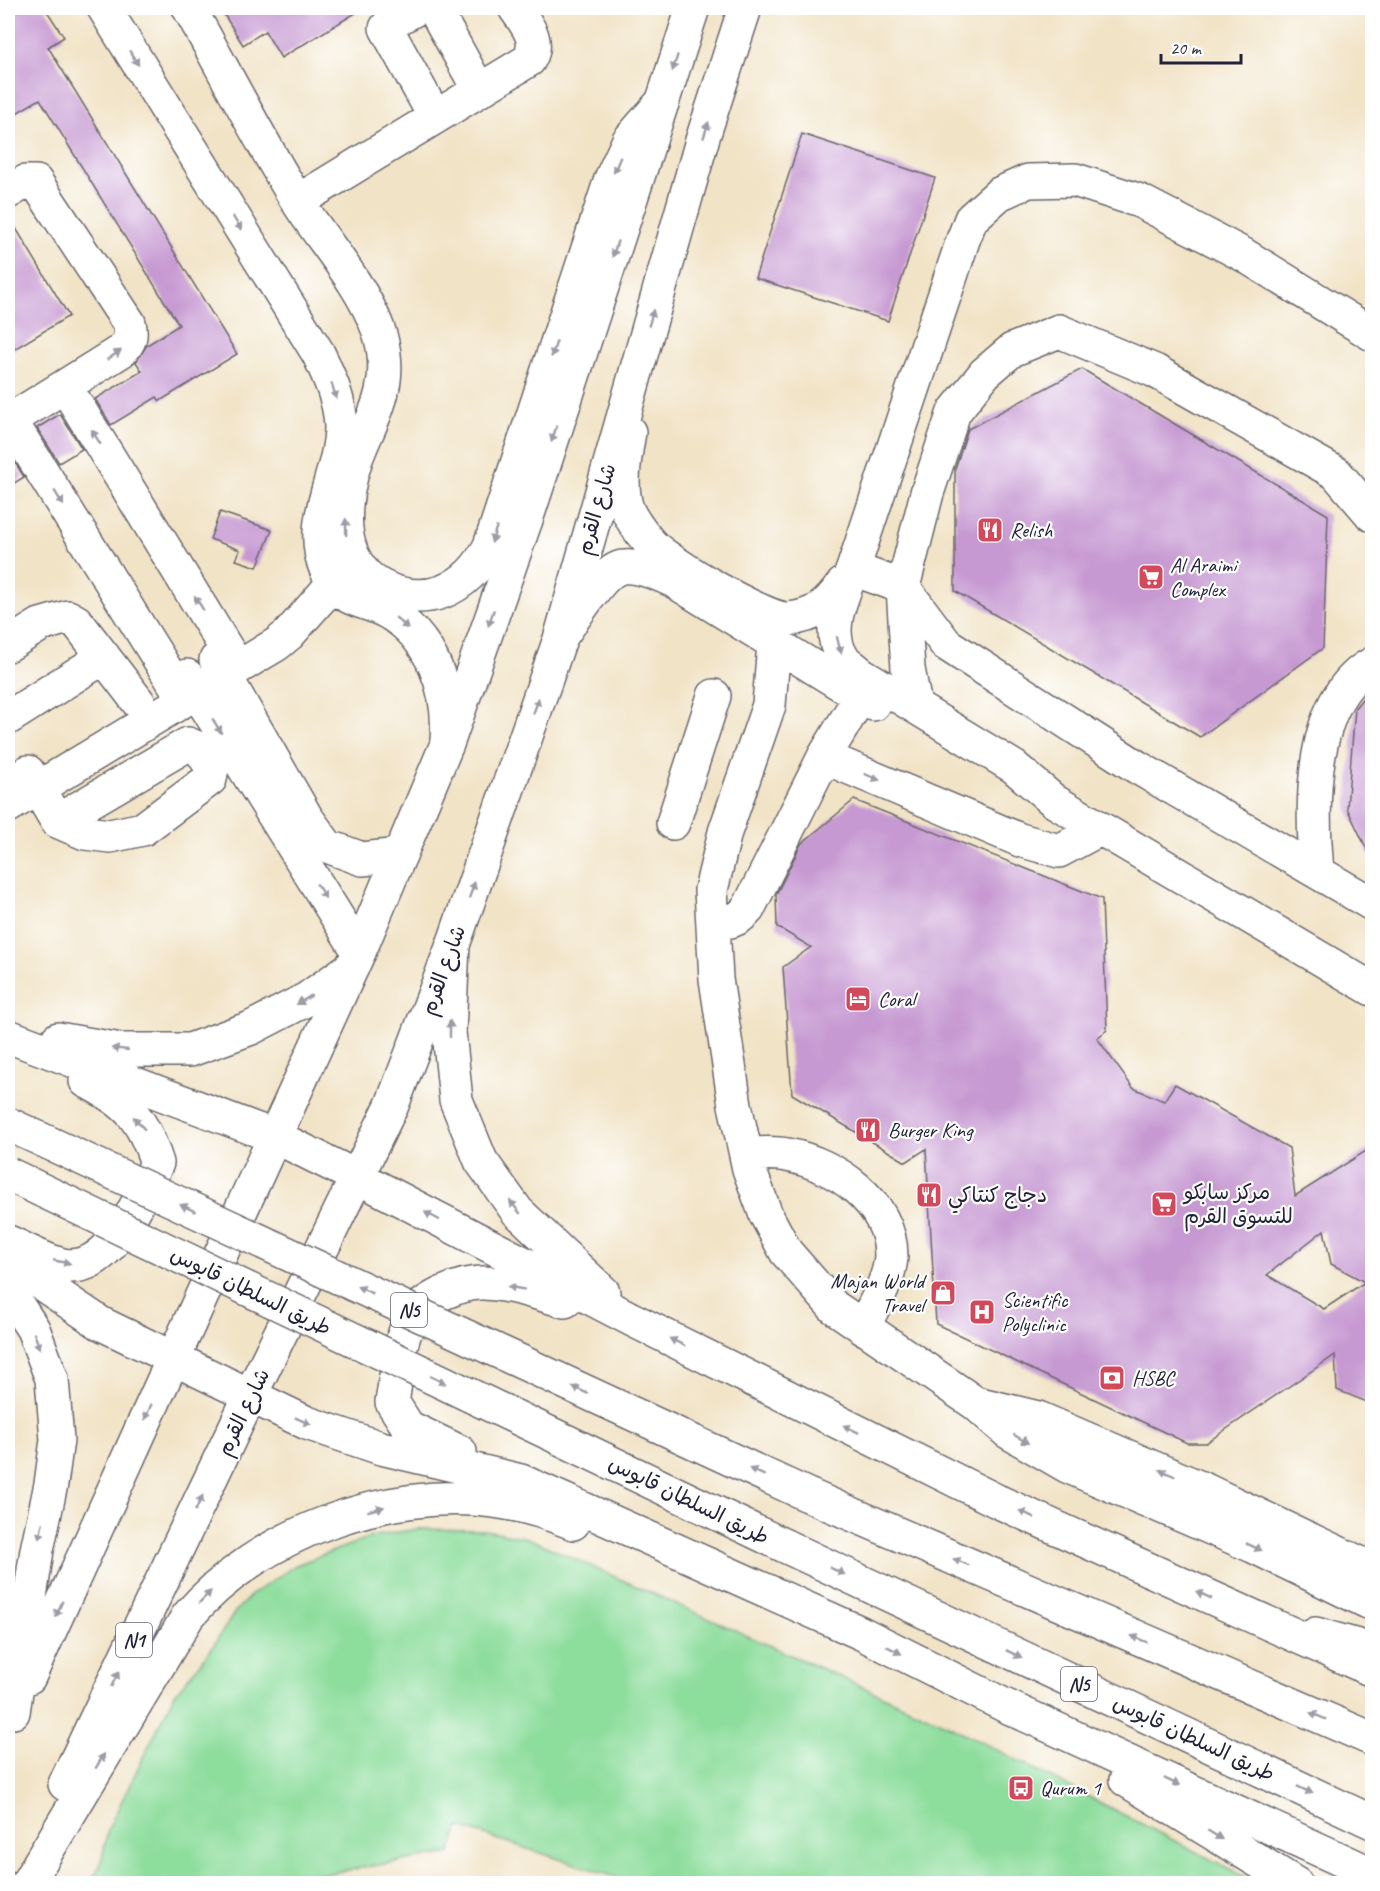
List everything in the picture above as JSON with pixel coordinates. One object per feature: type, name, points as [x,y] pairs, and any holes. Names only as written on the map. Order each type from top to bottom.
[{"type":"main road","points":[[104,8],[318,353],[330,376],[338,401],[350,484],[344,572],[350,599],[377,607],[399,619],[426,649],[443,684],[447,704],[447,744]]},
{"type":"main road","points":[[189,8],[298,201],[364,300],[383,345],[383,388],[346,458]]},
{"type":"main road","points":[[417,8],[390,23],[386,28],[435,117]]},
{"type":"main road","points":[[434,8],[479,90]]},
{"type":"main road","points":[[298,201],[529,60],[534,44],[531,33],[515,8]]},
{"type":"main road","points":[[9,1718],[276,1137],[447,744],[531,502],[693,8]]},
{"type":"main road","name":"شارع القرم","points":[[17,1884],[250,1396],[359,1178],[392,1105],[453,945],[560,639],[704,137],[745,8]]},
{"type":"main road","points":[[344,572],[370,578],[390,591],[422,596],[436,594],[460,583],[482,561],[490,546],[619,159],[645,120],[663,101]]},
{"type":"main road","points":[[1372,334],[1244,255],[1140,201],[1075,180],[1028,181],[999,194],[971,219],[835,616],[836,634],[842,656],[860,673],[1014,767],[1054,801],[1100,830],[1372,989]]},
{"type":"main road","points":[[8,192],[31,181],[40,186],[129,323],[131,334],[128,344],[121,351],[9,421],[186,684],[355,959]]},
{"type":"main road","points":[[915,705],[908,669],[903,587],[927,493],[954,412],[985,373],[1012,350],[1059,332],[1155,371],[1336,472],[1372,515]]},
{"type":"main road","points":[[641,353],[623,469],[627,508],[650,544],[684,569],[760,611],[786,619],[816,613],[828,605],[853,569]]},
{"type":"main road","points":[[65,386],[224,663],[306,817],[327,846],[362,859],[400,855]]},
{"type":"main road","points":[[560,639],[610,572],[623,567],[648,570],[672,580],[847,689],[1009,784],[1054,801]]},
{"type":"main road","points":[[853,569],[903,587],[945,644],[1137,767],[1372,904]]},
{"type":"main road","points":[[24,782],[224,663],[276,626],[298,621],[344,572]]},
{"type":"main road","points":[[8,645],[40,625],[68,617],[77,622],[139,703]]},
{"type":"main road","points":[[774,643],[769,705],[725,832],[711,890],[716,979],[735,1105],[746,1154],[766,1215],[786,1252],[834,1307],[975,1403],[1008,1432],[1067,1466],[1253,1546],[1372,1604]]},
{"type":"main road","points":[[8,718],[104,657]]},
{"type":"main road","points":[[1317,870],[1313,813],[1318,757],[1330,712],[1360,671],[1372,664]]},
{"type":"main road","points":[[769,705],[791,684],[813,677],[847,689]]},
{"type":"main road","points":[[8,806],[24,782],[139,703],[186,684]]},
{"type":"main road","points":[[713,922],[728,923],[736,920],[748,909],[824,757],[847,689]]},
{"type":"main road","points":[[673,823],[714,696]]},
{"type":"main road","points":[[824,757],[1020,840],[1059,851],[1100,830]]},
{"type":"main road","points":[[24,782],[57,822]]},
{"type":"main road","points":[[453,945],[449,1032],[456,1100],[481,1161],[517,1211],[633,1320]]},
{"type":"main road","points":[[8,1030],[121,1050],[190,1050],[260,1024],[307,999],[355,959]]},
{"type":"main road","points":[[8,1038],[276,1137],[633,1320],[997,1501],[1372,1670]]},
{"type":"main road","points":[[8,1038],[117,1097],[147,1132],[157,1163],[126,1228],[93,1261],[65,1266],[8,1242]]},
{"type":"main road","name":"N5","points":[[8,1124],[810,1496],[1372,1739]]},
{"type":"main road","points":[[746,1154],[785,1154],[821,1165],[851,1183],[873,1205],[889,1236],[891,1258],[883,1286],[863,1328]]},
{"type":"main road","name":"طريق السلطان قابوس","points":[[8,1174],[784,1546],[1372,1822]]},
{"type":"main road","points":[[8,1261],[100,1323],[307,1423],[381,1448],[521,1481]]},
{"type":"main road","points":[[633,1320],[522,1289],[482,1283],[428,1299],[412,1317],[405,1337],[392,1402],[398,1415],[408,1427],[521,1481],[861,1633],[1004,1705],[1372,1874]]},
{"type":"main road","points":[[8,1291],[33,1329],[52,1379],[57,1440],[9,1718]]},
{"type":"main road","points":[[975,1403],[1038,1418],[1205,1490],[1372,1569]]},
{"type":"main road","points":[[1169,1510],[1186,1505],[1205,1490]]},
{"type":"main road","points":[[27,1884],[172,1641],[204,1597],[237,1569],[265,1550],[306,1531],[363,1512],[399,1503],[494,1501],[561,1518],[861,1633]]},
{"type":"main road","points":[[1249,1616],[1372,1650]]},
{"type":"main road","points":[[1004,1705],[1296,1884]]},
{"type":"green space","points":[[417,1529],[485,1530],[528,1538],[950,1726],[1257,1883],[635,1883],[459,1827],[450,1853],[324,1874],[295,1875],[260,1883],[90,1883],[101,1864],[108,1829],[174,1695],[210,1651],[235,1612],[250,1596],[296,1565],[371,1537]]},
{"type":"building","points":[[8,8],[45,8],[64,37],[48,47],[237,354],[160,401],[157,397],[111,425],[95,399],[142,371],[136,362],[147,345],[179,325],[40,99],[8,118]]},
{"type":"building","points":[[220,8],[364,8],[281,58],[265,31],[243,45]]},
{"type":"building","points":[[802,134],[935,178],[888,321],[755,278]]},
{"type":"building","points":[[8,215],[69,316],[8,353]]},
{"type":"building","points":[[1082,369],[1328,515],[1323,648],[1200,737],[955,591],[955,469],[968,429]]},
{"type":"building","points":[[60,414],[82,449],[59,463],[37,428]]},
{"type":"building","points":[[8,451],[24,477],[8,487]]},
{"type":"building","points":[[220,512],[272,530],[257,567],[236,560],[240,550],[210,539]]},
{"type":"building","points":[[1369,690],[1372,691],[1372,860],[1347,808],[1355,708]]},
{"type":"building","points":[[854,800],[1102,899],[1107,1030],[1097,1038],[1133,1088],[1164,1101],[1175,1084],[1289,1148],[1295,1196],[1372,1147],[1372,1404],[1337,1390],[1335,1355],[1206,1443],[1187,1443],[936,1324],[926,1149],[906,1162],[792,1094],[783,967],[811,947],[777,927],[776,895],[801,844]],"holes":[[[1324,1230],[1331,1264],[1365,1282],[1324,1309],[1267,1275]]]},
{"type":"place","name":"Relish","points":[[990,530]]},
{"type":"place","name":"Al Araimi Complex","points":[[1151,577]]},
{"type":"place","name":"Coral","points":[[858,999]]},
{"type":"place","name":"Burger King","points":[[868,1130]]},
{"type":"place","name":"دجاج كنتاكي","points":[[929,1195]]},
{"type":"place","name":"مركز سابكو للتسوق القرم","points":[[1164,1204]]},
{"type":"place","name":"Majan World Travel","points":[[943,1293]]},
{"type":"place","name":"Scientific Polyclinic","points":[[982,1312]]},
{"type":"place","name":"HSBC","points":[[1112,1378]]},
{"type":"place","name":"Qurum 1","points":[[1021,1788]]}]
